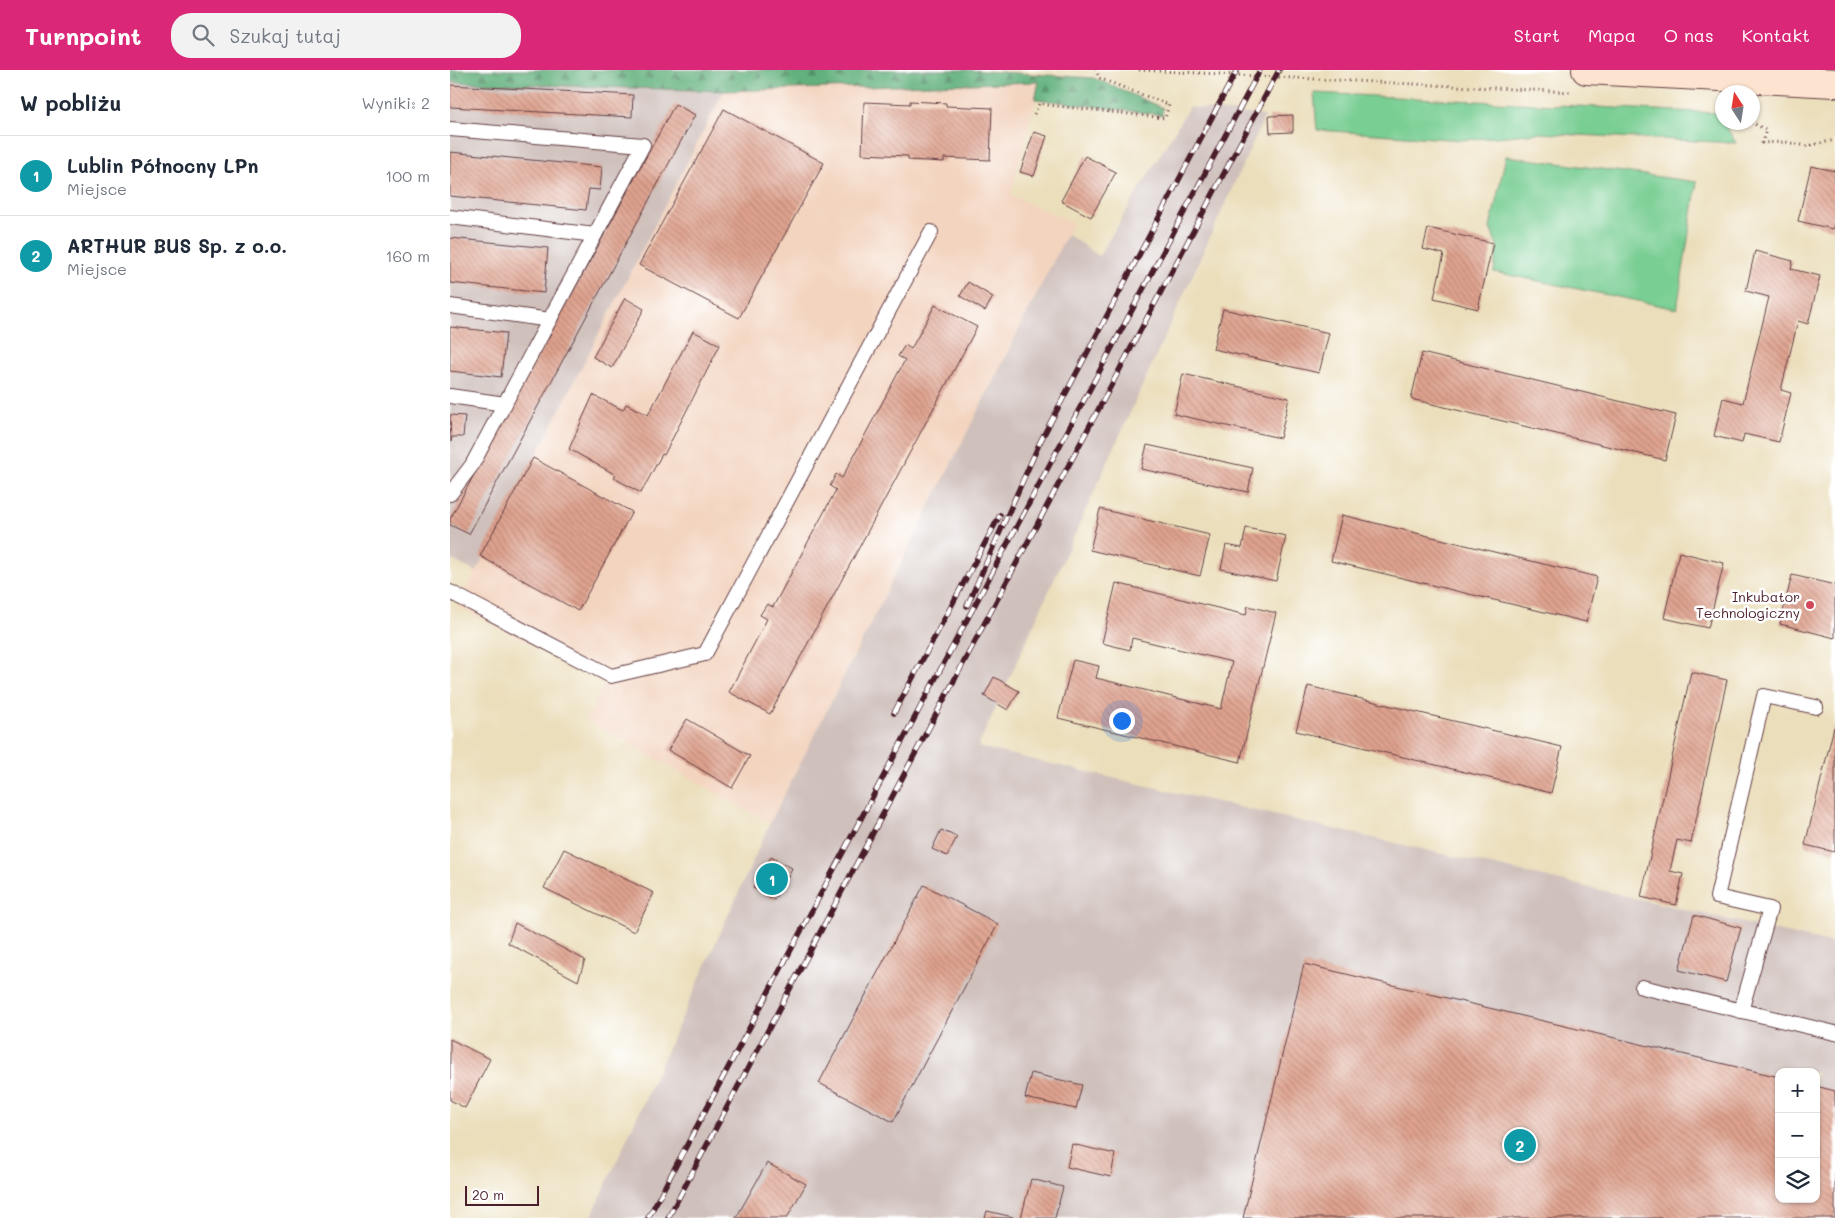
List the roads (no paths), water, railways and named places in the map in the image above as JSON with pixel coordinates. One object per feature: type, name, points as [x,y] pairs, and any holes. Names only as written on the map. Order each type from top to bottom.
[{"type":"main road","points":[[1580,81],[1835,83]]},
{"type":"lane","points":[[450,129],[643,145],[472,465],[455,479],[450,494]]},
{"type":"lane","points":[[450,217],[595,234]]},
{"type":"lane","points":[[450,592],[611,676],[705,654],[932,232]]},
{"type":"lane","points":[[450,306],[550,320]]},
{"type":"lane","points":[[450,396],[505,404]]},
{"type":"lane","points":[[1741,1011],[1770,909],[1717,897],[1764,696],[1816,706]]},
{"type":"lane","points":[[1642,986],[1835,1033]]},
{"type":"railway","points":[[967,606],[1040,442],[1237,70]]},
{"type":"railway","points":[[648,1218],[1260,70]]},
{"type":"railway","points":[[668,1218],[1279,70]]},
{"type":"railway","points":[[894,713],[1000,515]]},
{"type":"place","name":"Inkubator Technologiczny","points":[[1810,605]]},
{"type":"place","name":"Lublin Północny LPn","points":[[772,879]]},
{"type":"place","name":"ARTHUR BUS Sp. z o.o.","points":[[1520,1145]]}]
